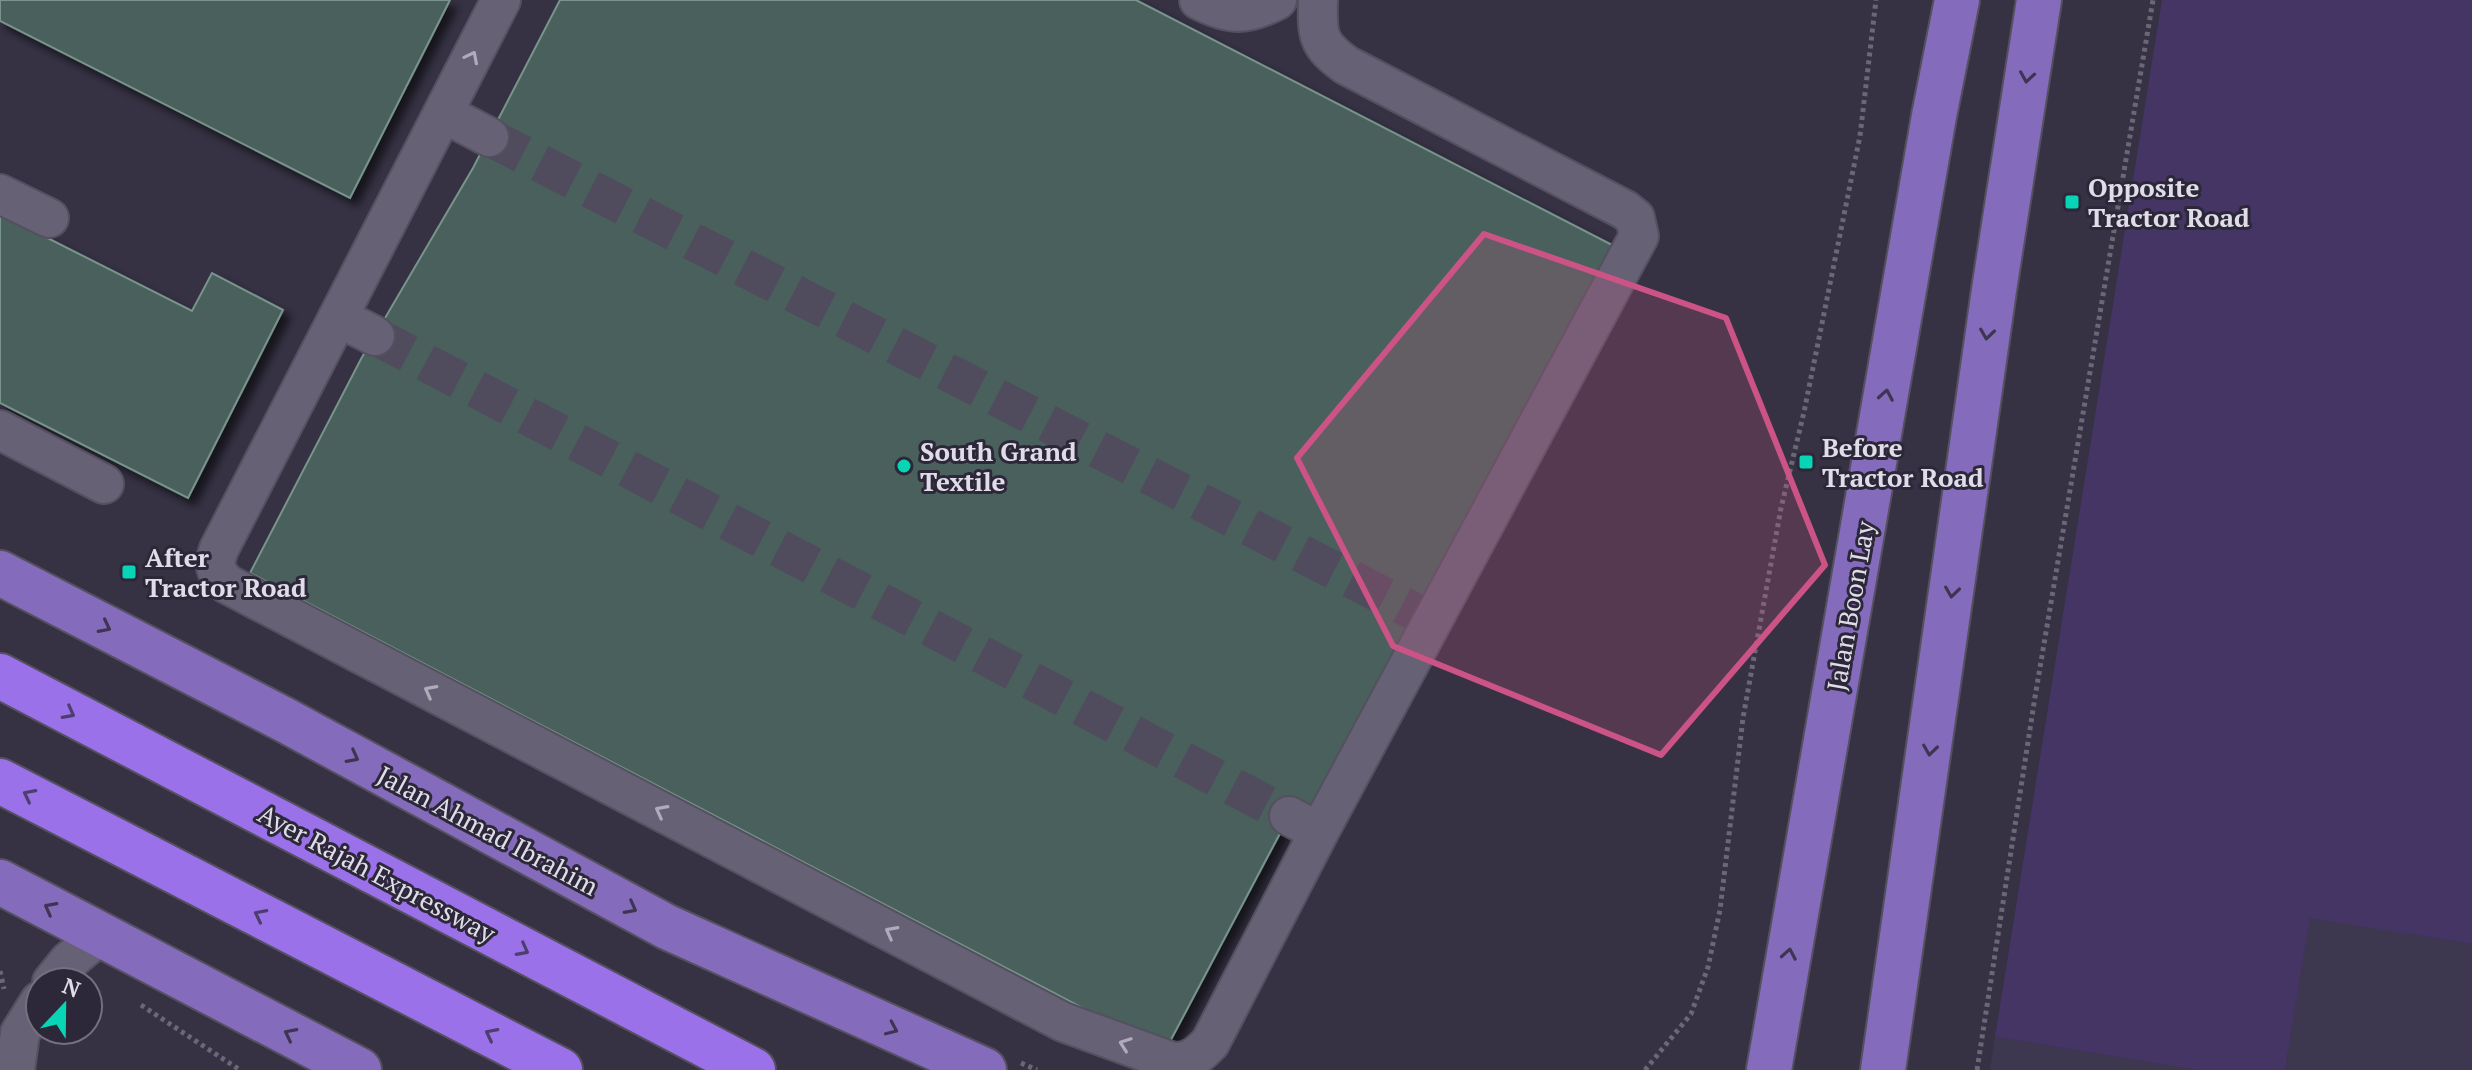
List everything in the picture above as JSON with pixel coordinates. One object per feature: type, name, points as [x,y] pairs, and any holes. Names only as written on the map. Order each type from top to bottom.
[{"type":"highway","name":"Ayer Rajah Expressway","points":[[0,676],[753,1070]]},
{"type":"highway","points":[[0,781],[560,1070]]},
{"type":"main road","name":"Jalan Boon Lay","points":[[1773,1051],[1957,0]]},
{"type":"main road","points":[[1889,1061],[1994,290],[2039,0]]},
{"type":"main road","name":"Jalan Ahmad Ibrahim","points":[[0,573],[285,720],[667,927],[984,1070]]},
{"type":"main road","points":[[0,882],[359,1070]]},
{"type":"main road","points":[[1735,1070],[1773,1051]]},
{"type":"street","points":[[501,0],[219,549],[214,566],[217,574],[227,584],[1063,1022],[1173,1062],[1185,1062],[1210,1043],[1304,824],[1429,619],[1639,236],[1635,218],[1625,210],[1346,65],[1321,43],[1317,29],[1318,0]]},
{"type":"street","points":[[1199,0],[1233,13],[1254,11],[1277,0]]},
{"type":"street","points":[[443,113],[489,137]]},
{"type":"street","points":[[0,194],[49,218]]},
{"type":"street","points":[[338,317],[375,336]]},
{"type":"street","points":[[0,430],[104,484]]},
{"type":"street","points":[[65,966],[100,935]]},
{"type":"street","points":[[12,1044],[24,1026]]},
{"type":"path","points":[[1645,1070],[1691,1014],[1708,967],[1717,924],[1743,718],[1781,508],[1804,412],[1860,136],[1876,0]]},
{"type":"path","points":[[1977,1070],[2035,697],[2153,0]]},
{"type":"highlighted area","points":[[1484,234],[1726,318],[1825,565],[1661,755],[1393,646],[1297,458]]},
{"type":"shaded area","points":[[2162,0],[2472,0],[2472,944],[2310,918],[2285,1070],[2197,1070],[1995,1037]]},
{"type":"shaded area","points":[[2310,917],[2472,944],[2472,1070],[2285,1070]]},
{"type":"shaded area","points":[[1995,1037],[2197,1070],[1990,1070]]},
{"type":"building","points":[[0,0],[450,0],[350,198],[0,21]]},
{"type":"building","name":"South Grand Textile","points":[[560,0],[1136,0],[1616,247],[1310,812],[1295,805],[1165,1051],[250,573],[361,359],[473,168]]},
{"type":"building","points":[[0,214],[192,311],[212,273],[283,310],[188,498],[0,403]]},
{"type":"tunnel","points":[[489,137],[1425,617]]},
{"type":"tunnel","points":[[375,336],[1289,816]]},
{"type":"place","name":"Opposite Tractor Road","points":[[2072,202]]},
{"type":"place","name":"Before Tractor Road","points":[[1806,462]]},
{"type":"place","name":"South Grand Textile","points":[[904,466]]},
{"type":"place","name":"After Tractor Road","points":[[129,572]]}]
